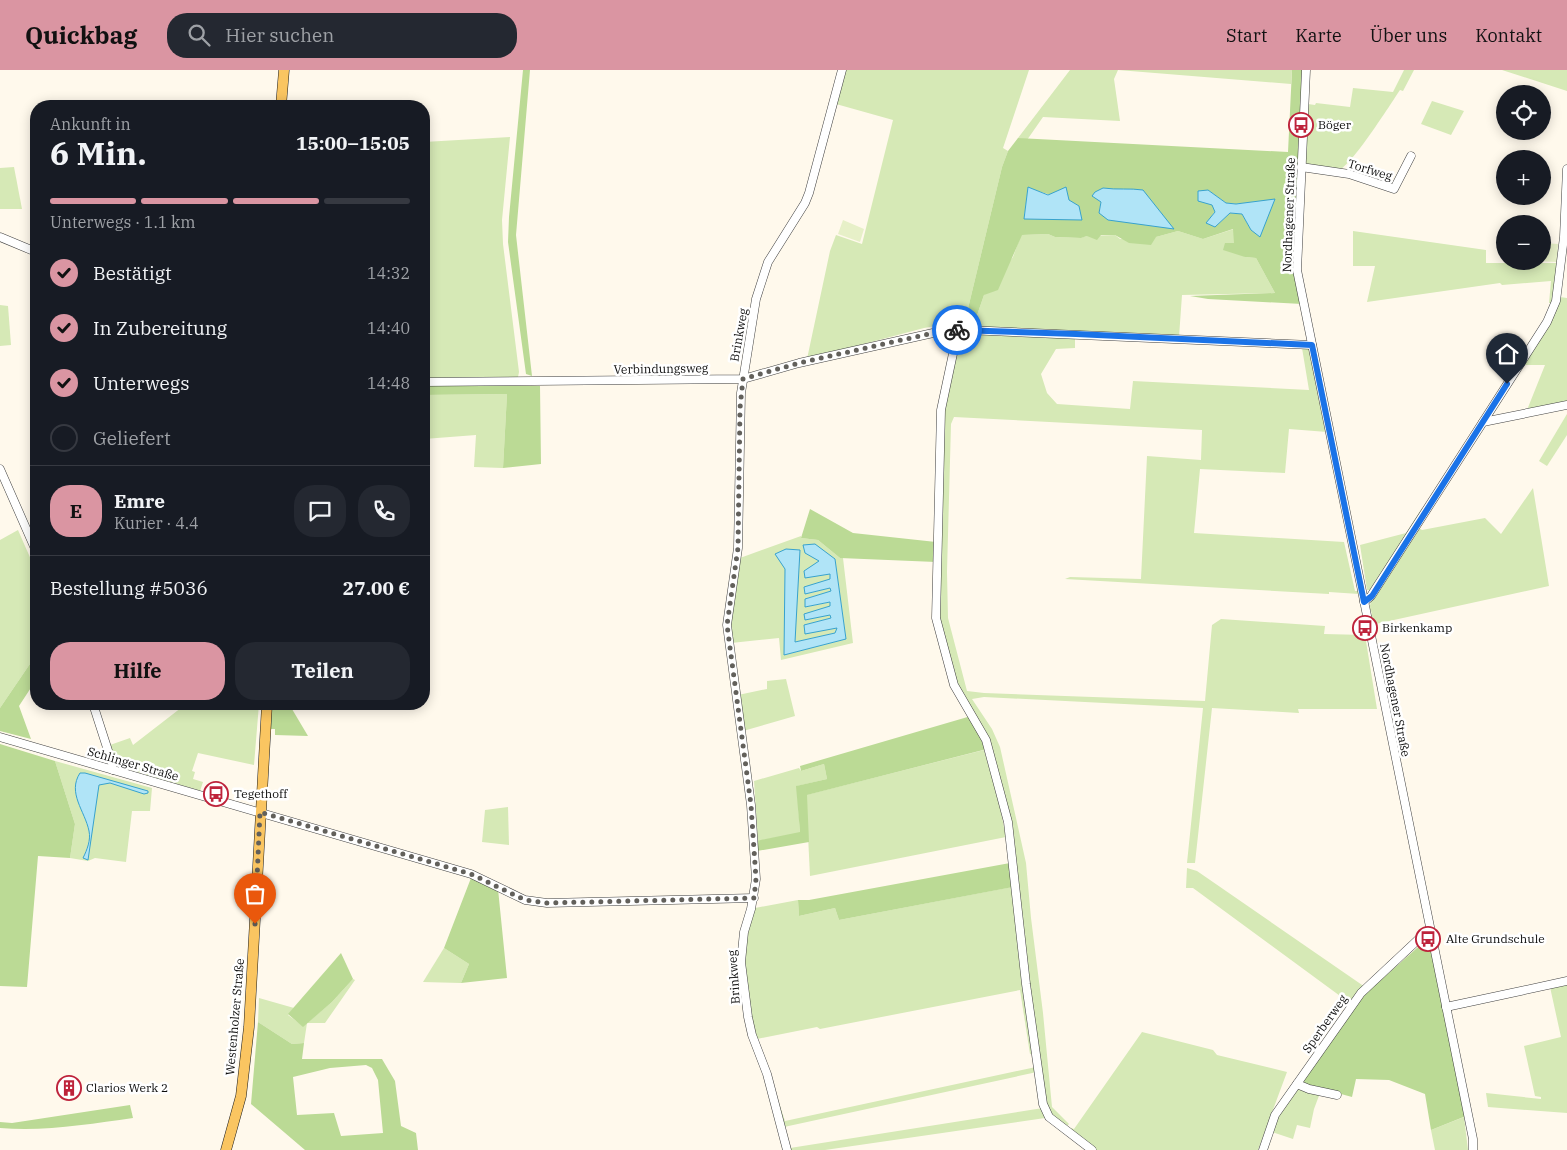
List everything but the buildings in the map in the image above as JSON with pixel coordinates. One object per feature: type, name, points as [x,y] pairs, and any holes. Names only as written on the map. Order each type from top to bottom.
[{"type":"main road","points":[[282,100],[284,70]]},
{"type":"main road","name":"Westenholzer Straße","points":[[226,1150],[241,1096],[249,1027],[267,710]]},
{"type":"street","name":"Brinkweg","points":[[787,1150],[767,1074],[752,1035],[741,962],[744,932],[754,898],[756,879],[751,805],[727,625],[738,548],[740,408],[756,299],[768,262],[805,203],[809,193],[842,70]]},
{"type":"street","name":"Nordhagener Straße","points":[[1306,70],[1297,270],[1473,1139],[1473,1150]]},
{"type":"street","name":"Torfweg","points":[[1301,168],[1349,174],[1394,189],[1411,156]]},
{"type":"street","points":[[1364,602],[1372,596],[1547,322],[1556,300],[1564,237],[1567,169]]},
{"type":"street","points":[[0,237],[30,250]]},
{"type":"street","name":"Verbindungsweg","points":[[430,382],[743,379],[799,363],[932,333],[958,330],[1312,345]]},
{"type":"street","points":[[958,330],[941,410],[936,618],[954,685],[986,740],[1008,822],[1026,984],[1044,1104],[1049,1118],[1092,1150]]},
{"type":"street","points":[[1483,422],[1567,405]]},
{"type":"street","points":[[0,469],[30,537]]},
{"type":"street","points":[[95,710],[113,770]]},
{"type":"street","name":"Schlinger Straße","points":[[0,737],[471,874],[529,902],[754,898]]},
{"type":"street","name":"Sperberweg","points":[[1263,1150],[1275,1115],[1361,993],[1423,935],[1431,933]]},
{"type":"street","points":[[1446,1007],[1567,981]]},
{"type":"street","points":[[1296,1084],[1337,1095]]},
{"type":"green space","points":[[523,70],[530,70],[516,235],[532,376],[526,374],[508,242]]},
{"type":"green space","points":[[845,70],[1029,70],[1003,148],[1008,151],[1002,167],[965,321],[924,328],[807,359],[830,251],[836,235],[862,244],[893,120],[836,104]]},
{"type":"green space","points":[[1070,70],[1118,70],[1114,79],[1120,121],[1043,117],[1027,140],[1018,138]]},
{"type":"green space","points":[[1118,70],[1292,70],[1291,84]]},
{"type":"green space","points":[[1292,70],[1303,70],[1294,267],[1302,304],[1208,299],[1190,296],[1275,293],[1256,258],[1245,257],[1223,250],[1225,243],[1234,243],[1233,229],[1203,239],[1178,231],[1156,237],[1151,245],[1129,243],[1115,235],[1101,235],[1097,240],[1087,236],[1081,238],[1055,237],[1048,234],[1022,235],[998,290],[984,295],[973,327],[945,327],[947,324],[965,321],[1002,167],[1008,151],[1018,138],[1288,152]],"holes":[[[1028,188],[1061,198],[1079,206],[1024,219]],[[1103,188],[1120,190],[1132,189],[1099,213]],[[1208,190],[1226,203],[1236,204],[1275,200],[1251,230],[1242,214],[1230,213],[1215,227],[1207,223],[1215,211]]]},
{"type":"green space","points":[[1404,70],[1414,70],[1403,91],[1400,90],[1371,134],[1345,166],[1339,170],[1327,170],[1304,165],[1308,104],[1315,105],[1316,103],[1350,107],[1353,88],[1393,92]]},
{"type":"green space","points":[[1502,70],[1567,70],[1567,91]]},
{"type":"green space","points":[[1432,101],[1464,111],[1451,135],[1421,124]]},
{"type":"green space","points":[[510,137],[502,220],[503,244],[519,372],[516,379],[430,381],[430,142]]},
{"type":"green space","points":[[14,167],[22,209],[0,209],[0,168]]},
{"type":"green space","points":[[843,220],[864,229],[860,242],[838,234]]},
{"type":"green space","points":[[1234,229],[1234,243],[1245,257],[1256,258],[1275,293],[1182,295],[1179,337],[1161,334],[1160,337],[973,327],[984,295],[1013,257],[1021,235],[1048,234],[1055,237],[1080,238],[1115,235],[1120,239],[1156,237],[1178,231],[1203,239]]},
{"type":"green space","points":[[1353,231],[1486,250],[1486,263],[1496,263],[1496,270],[1551,270],[1551,263],[1559,263],[1552,303],[1549,303],[1551,281],[1502,285],[1500,283],[1367,302],[1375,266],[1353,266]]},
{"type":"green space","points":[[1551,244],[1558,244],[1557,262],[1551,262]]},
{"type":"green space","points":[[1560,297],[1567,298],[1567,402],[1527,410],[1545,365],[1522,365]]},
{"type":"green space","points":[[0,305],[8,306],[11,345],[0,346]]},
{"type":"green space","points":[[960,333],[1075,338],[1075,348],[1056,349],[1041,374],[1047,393],[1057,404],[1130,409],[1133,381],[1309,390],[1302,348],[1311,348],[1327,432],[1289,429],[1285,473],[1200,469],[1194,533],[1344,542],[1355,591],[1358,591],[1359,594],[1329,592],[1329,594],[1065,579],[1070,577],[1141,579],[1147,456],[1201,460],[1202,430],[954,417],[951,424],[947,572],[948,618],[967,691],[1205,701],[1212,625],[1221,619],[1325,626],[1324,634],[1365,635],[1377,709],[1298,709],[1299,713],[1212,708],[1195,863],[1187,863],[1203,708],[984,697],[972,699],[992,729],[1000,747],[1026,863],[1052,1107],[1069,1124],[1064,1129],[1050,1117],[1045,1104],[1009,822],[985,730],[956,685],[938,618],[943,413]]},
{"type":"green space","points":[[430,385],[540,386],[541,464],[503,468],[507,394],[430,395]]},
{"type":"green space","points":[[507,394],[503,468],[474,467],[476,435],[430,439],[430,395]]},
{"type":"green space","points":[[1567,414],[1567,435],[1547,466],[1539,461]]},
{"type":"green space","points":[[1533,488],[1549,586],[1371,625],[1370,616],[1372,615],[1371,610],[1369,610],[1371,601],[1419,528],[1422,530],[1485,518],[1501,534]]},
{"type":"green space","points":[[1422,508],[1425,509],[1373,590],[1367,590],[1360,545],[1406,533]]},
{"type":"green space","points":[[810,509],[853,533],[936,542],[936,562],[840,558],[818,540],[801,538]]},
{"type":"green space","points":[[18,530],[30,557],[30,664],[0,708],[0,540]]},
{"type":"green space","points":[[801,536],[801,538],[818,540],[840,558],[843,558],[853,643],[781,660],[779,638],[731,643],[730,630],[740,558]],"holes":[[[835,559],[846,639],[784,655],[785,569],[795,642],[835,633],[837,627],[805,633],[804,625],[831,618],[831,602],[806,607],[805,599],[831,591],[830,588],[805,594],[804,587],[830,580],[830,574],[805,577],[819,561]]]},
{"type":"green space","points":[[30,664],[30,689],[19,706],[31,739],[0,731],[0,708]]},
{"type":"green space","points":[[786,679],[795,716],[743,731],[738,695],[767,689],[767,681]]},
{"type":"green space","points":[[178,710],[259,710],[254,765],[198,753],[192,771],[195,772],[193,779],[203,782],[200,791],[118,766],[110,745],[130,738],[133,745]]},
{"type":"green space","points":[[271,710],[293,710],[308,736],[275,735],[275,729],[269,729]]},
{"type":"green space","points":[[971,716],[987,749],[807,795],[809,842],[757,851],[756,841],[800,832],[796,786],[827,779],[824,764],[801,771],[800,766]]},
{"type":"green space","points":[[0,744],[55,761],[75,824],[70,858],[38,856],[27,987],[0,986]]},
{"type":"green space","points":[[984,750],[998,798],[1006,837],[810,876],[806,795]]},
{"type":"green space","points":[[55,761],[152,788],[150,811],[132,811],[126,862],[95,858],[88,861],[70,858],[75,824]]},
{"type":"green space","points":[[824,764],[827,779],[797,786],[800,833],[758,841],[754,781],[799,768],[801,771]]},
{"type":"green space","points":[[508,807],[509,845],[482,842],[485,810]]},
{"type":"green space","points":[[1010,863],[1013,887],[839,920],[835,908],[799,916],[798,900],[809,900]]},
{"type":"green space","points":[[1187,868],[1197,871],[1365,987],[1351,1004],[1193,888],[1186,888]]},
{"type":"green space","points":[[471,878],[498,889],[507,978],[461,983],[469,964],[444,948]]},
{"type":"green space","points":[[1012,887],[1035,1053],[1030,1054],[1020,990],[820,1029],[817,1027],[757,1039],[747,993],[744,967],[744,946],[755,908],[798,900],[799,916],[835,908],[839,920]]},
{"type":"green space","points":[[1426,940],[1430,940],[1466,1116],[1431,1130],[1425,1094],[1389,1080],[1356,1079],[1352,1097],[1301,1083],[1364,995]]},
{"type":"green space","points":[[444,948],[469,964],[461,983],[423,982]]},
{"type":"green space","points":[[341,953],[353,979],[332,1002],[303,1027],[288,1014]]},
{"type":"green space","points":[[353,979],[355,980],[325,1023],[307,1023],[332,1002]]},
{"type":"green space","points":[[1567,983],[1567,1113],[1488,1107],[1486,1093],[1541,1099],[1541,1097],[1535,1096],[1524,1046],[1561,1037],[1550,987]]},
{"type":"green space","points":[[259,998],[294,1008],[288,1015],[303,1026],[307,1023],[304,1043],[292,1044],[258,1022]]},
{"type":"green space","points":[[258,1022],[292,1044],[304,1043],[302,1059],[382,1059],[395,1081],[401,1126],[416,1133],[418,1150],[305,1150],[251,1104]],"holes":[[[366,1065],[372,1068],[378,1080],[383,1133],[341,1136],[334,1113],[297,1115],[293,1077],[330,1068]]]},
{"type":"green space","points":[[1142,1032],[1213,1050],[1217,1055],[1287,1072],[1258,1150],[1095,1150],[1069,1131],[1071,1128],[1074,1129]]},
{"type":"green space","points":[[1036,1067],[1037,1072],[784,1127],[774,1088],[785,1121]]},
{"type":"green space","points":[[1297,1089],[1320,1093],[1310,1128],[1297,1125],[1293,1139],[1272,1132],[1276,1119]]},
{"type":"green space","points":[[130,1105],[133,1118],[50,1128],[0,1128],[0,1122],[12,1123]]},
{"type":"green space","points":[[1043,1108],[1047,1116],[1045,1118],[825,1150],[791,1150],[790,1148]]},
{"type":"green space","points":[[1464,1117],[1468,1150],[1435,1150],[1431,1130]]},
{"type":"water","points":[[1028,187],[1048,195],[1066,187],[1069,200],[1079,206],[1082,220],[1024,219]]},
{"type":"water","points":[[1103,188],[1143,190],[1174,229],[1108,220],[1099,213],[1101,202],[1092,196]]},
{"type":"water","points":[[1208,190],[1226,203],[1236,204],[1275,199],[1260,237],[1251,230],[1242,214],[1230,213],[1215,227],[1206,223],[1215,212],[1212,205],[1198,201],[1198,191]]},
{"type":"water","points":[[815,544],[835,559],[846,639],[784,655],[785,569],[775,554],[786,549],[800,550],[795,642],[835,633],[837,628],[805,634],[804,625],[831,618],[830,615],[805,620],[804,614],[830,606],[830,602],[805,607],[805,599],[831,591],[830,588],[805,594],[804,587],[830,579],[830,574],[805,578],[804,571],[819,561],[805,553],[803,545]]},
{"type":"water","points":[[80,773],[148,791],[148,793],[144,794],[110,783],[99,785],[88,860],[83,858],[89,841],[89,831],[75,788],[76,780]]},
{"type":"way so far","points":[[255,924],[260,812],[471,874],[529,902],[754,898],[756,879],[751,805],[727,625],[738,548],[740,408],[743,379],[799,363],[942,331],[957,330]]},
{"type":"place","name":"Böger","points":[[1301,125]]},
{"type":"place","name":"Birkenkamp","points":[[1365,628]]},
{"type":"place","name":"Tegethoff","points":[[216,794]]},
{"type":"place","name":"Alte Grundschule","points":[[1428,939]]},
{"type":"place","name":"Clarios Werk 2","points":[[69,1088]]},
{"type":"route","points":[[957,330],[1312,345],[1364,602],[1372,596],[1507,384]]}]
